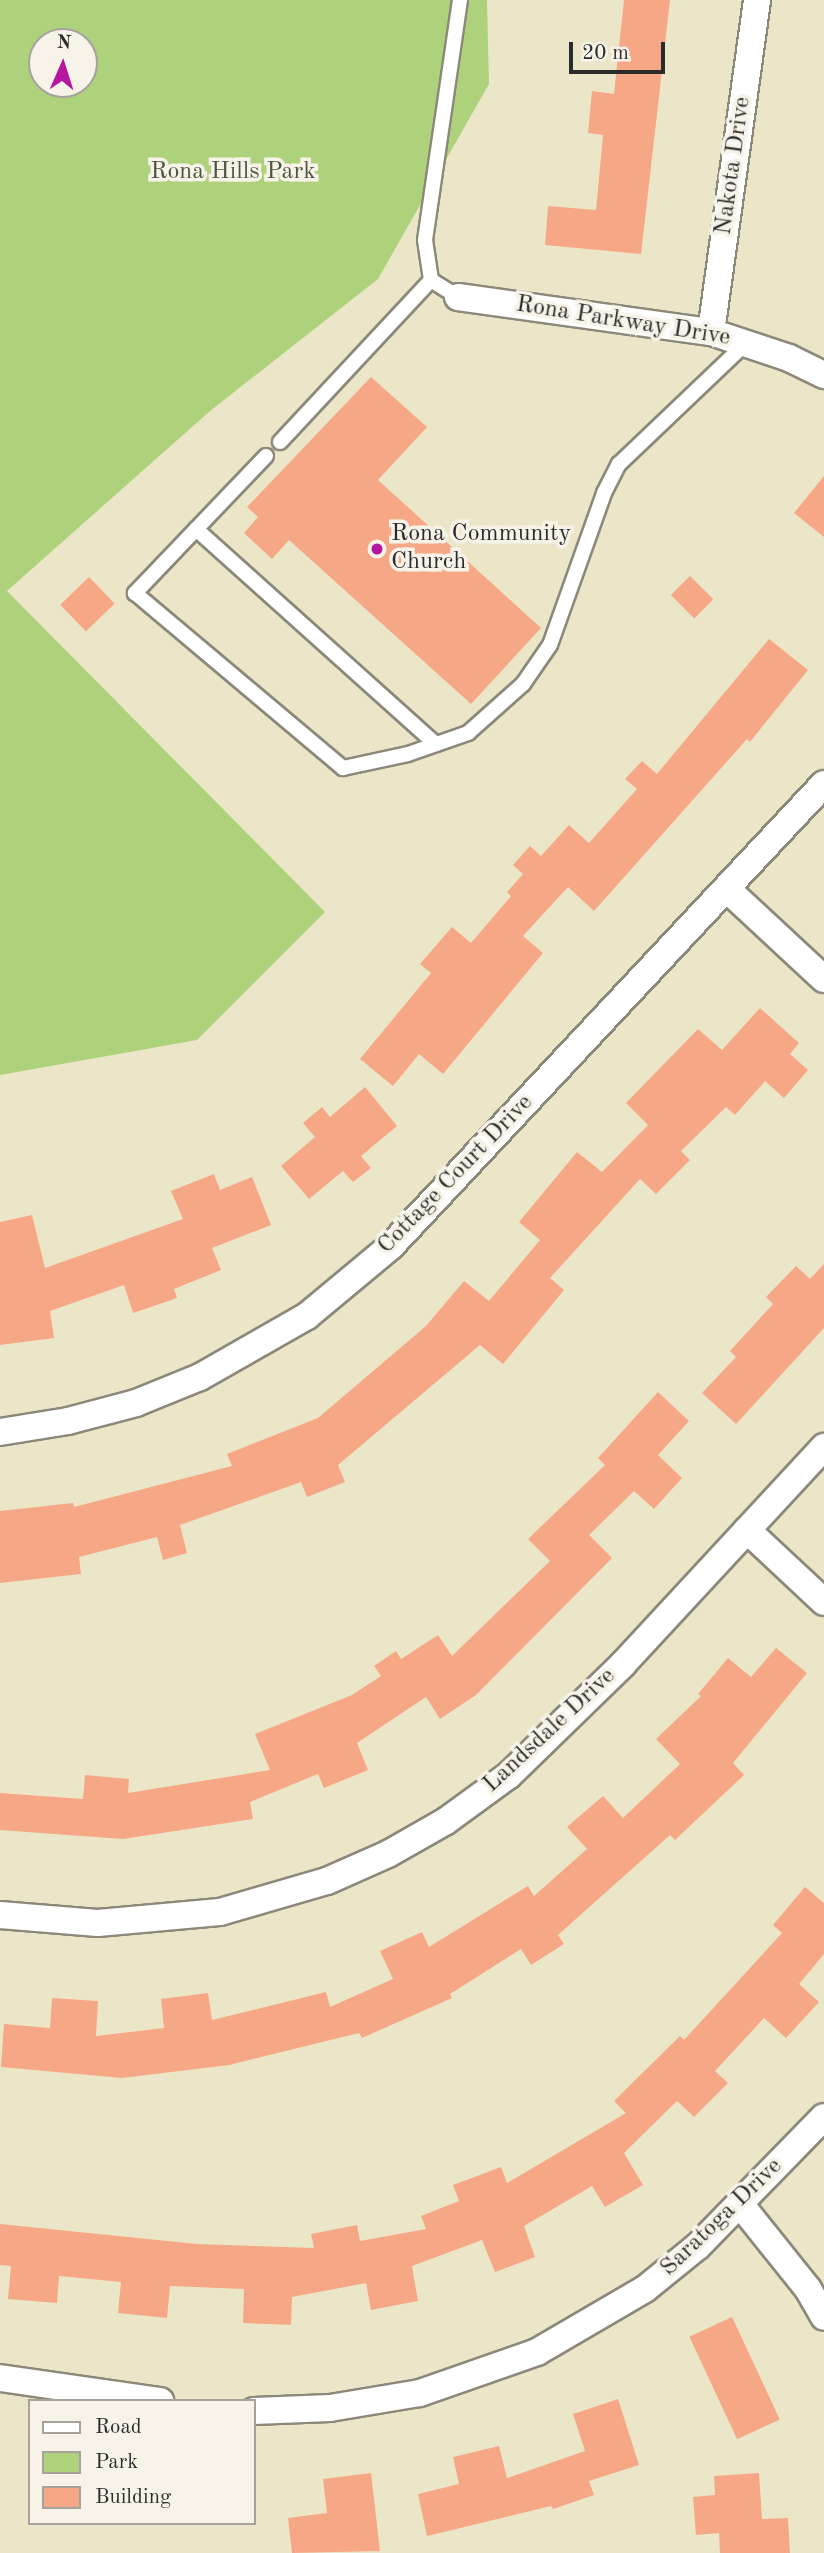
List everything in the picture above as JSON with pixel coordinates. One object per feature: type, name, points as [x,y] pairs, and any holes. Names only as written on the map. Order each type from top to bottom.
[{"type":"street","name":"Nakota Drive","points":[[711,332],[757,0]]},
{"type":"street","name":"Rona Parkway Drive","points":[[458,297],[711,332],[747,342],[824,375]]},
{"type":"street","name":"Cottage Court Drive","points":[[0,1432],[68,1421],[136,1403],[200,1377],[307,1316],[391,1246],[824,784]]},
{"type":"street","points":[[727,889],[824,979]]},
{"type":"street","name":"Landsdale Drive","points":[[0,1915],[98,1923],[220,1912],[327,1881],[388,1854],[446,1821],[509,1774],[623,1664],[824,1447]]},
{"type":"street","points":[[747,1530],[824,1602]]},
{"type":"street","name":"Saratoga Drive","points":[[256,2411],[330,2408],[420,2393],[537,2352],[645,2289],[698,2246],[824,2117]]},
{"type":"street","points":[[740,2204],[808,2289],[824,2317]]},
{"type":"street","points":[[0,2378],[146,2399]]},
{"type":"lane","points":[[458,297],[431,280],[425,240],[460,0]]},
{"type":"lane","points":[[280,442],[431,280]]},
{"type":"lane","points":[[266,456],[135,593],[343,768],[468,733],[523,684],[551,645],[604,493],[620,464],[747,342]]},
{"type":"lane","points":[[196,529],[436,744]]},
{"type":"green space","name":"Rona Hills Park","points":[[0,0],[487,0],[489,84],[378,279],[210,411],[7,591],[325,912],[197,1040],[0,1075]]},
{"type":"building","points":[[624,0],[670,0],[641,254],[545,245],[548,206],[596,210],[603,135],[588,133],[592,91],[614,94]]},
{"type":"building","name":"Rona Community Church","points":[[371,377],[427,427],[378,480],[541,628],[471,704],[289,540],[272,559],[244,533],[258,517],[247,507]]},
{"type":"building","points":[[824,476],[824,537],[794,513]]},
{"type":"building","points":[[690,576],[713,599],[694,618],[671,595]]},
{"type":"building","points":[[89,577],[115,604],[86,631],[60,605]]},
{"type":"building","points":[[769,639],[808,670],[750,742],[747,739],[594,911],[568,887],[523,936],[543,953],[443,1074],[419,1054],[393,1086],[360,1059],[431,973],[420,964],[452,927],[471,943],[511,896],[507,892],[523,874],[513,865],[530,846],[541,856],[569,825],[589,843],[637,789],[625,779],[642,761],[657,774]]},
{"type":"building","points":[[760,1008],[799,1043],[790,1054],[808,1070],[784,1098],[765,1081],[735,1115],[726,1107],[681,1151],[690,1160],[656,1194],[640,1179],[550,1278],[564,1290],[503,1364],[480,1345],[338,1465],[345,1482],[307,1497],[301,1482],[180,1525],[187,1553],[163,1560],[157,1537],[79,1557],[81,1574],[0,1583],[0,1511],[73,1503],[74,1507],[232,1466],[227,1454],[318,1418],[426,1326],[464,1281],[489,1301],[540,1240],[519,1222],[577,1152],[602,1172],[648,1125],[626,1103],[698,1029],[722,1050]]},
{"type":"building","points":[[365,1087],[397,1126],[361,1156],[371,1168],[353,1182],[343,1171],[309,1199],[281,1166],[315,1137],[303,1123],[322,1107],[330,1117]]},
{"type":"building","points":[[214,1174],[220,1190],[252,1177],[271,1225],[212,1248],[221,1270],[174,1289],[177,1298],[133,1313],[124,1285],[50,1311],[54,1338],[0,1345],[0,1222],[32,1215],[45,1268],[183,1219],[171,1191]]},
{"type":"building","points":[[824,1264],[824,1328],[736,1424],[702,1393],[736,1357],[730,1351],[773,1304],[766,1297],[796,1266],[810,1279]]},
{"type":"building","points":[[658,1392],[689,1421],[658,1455],[682,1478],[654,1509],[634,1491],[589,1535],[612,1558],[476,1695],[440,1719],[426,1697],[357,1743],[368,1770],[324,1788],[318,1774],[250,1802],[253,1819],[123,1839],[0,1830],[0,1793],[83,1799],[85,1775],[129,1779],[128,1793],[270,1770],[255,1734],[352,1695],[381,1676],[374,1666],[396,1651],[401,1659],[438,1635],[452,1656],[550,1561],[528,1539],[605,1465],[598,1458]]},
{"type":"building","points":[[776,1648],[807,1673],[733,1763],[744,1775],[675,1840],[670,1835],[558,1935],[564,1944],[531,1965],[521,1949],[450,1994],[452,1998],[362,2038],[359,2033],[229,2065],[122,2078],[1,2067],[4,2024],[50,2028],[52,1998],[98,2001],[96,2036],[164,2028],[161,1999],[208,1993],[212,2020],[326,1992],[330,2007],[393,1979],[380,1951],[422,1932],[429,1947],[528,1886],[534,1896],[587,1849],[567,1827],[603,1796],[623,1818],[680,1764],[656,1739],[701,1696],[698,1694],[728,1658],[751,1677]]},
{"type":"building","points":[[805,1887],[824,1903],[824,1954],[799,1984],[819,2002],[786,2038],[764,2018],[715,2071],[728,2083],[694,2117],[677,2101],[624,2153],[643,2185],[605,2207],[592,2186],[524,2226],[535,2257],[495,2272],[482,2240],[412,2266],[418,2301],[371,2310],[366,2283],[292,2297],[291,2325],[243,2323],[244,2289],[170,2286],[167,2318],[118,2313],[121,2282],[59,2276],[57,2303],[8,2299],[11,2266],[0,2265],[0,2224],[197,2244],[314,2248],[311,2234],[357,2225],[360,2241],[426,2229],[421,2216],[459,2201],[453,2185],[501,2167],[507,2183],[626,2113],[614,2101],[680,2036],[684,2040],[782,1933],[773,1925]]},
{"type":"building","points":[[732,2317],[780,2419],[737,2439],[689,2337]]},
{"type":"building","points":[[618,2399],[639,2465],[589,2481],[594,2495],[553,2509],[551,2506],[427,2536],[418,2494],[459,2484],[453,2457],[499,2446],[507,2478],[585,2451],[573,2414]]},
{"type":"building","points":[[371,2473],[380,2551],[292,2553],[288,2518],[327,2513],[323,2479]]},
{"type":"building","points":[[759,2473],[762,2519],[788,2518],[790,2553],[720,2553],[719,2533],[696,2535],[693,2497],[715,2495],[714,2476]]},
{"type":"place","name":"Rona Community Church","points":[[377,549]]}]
